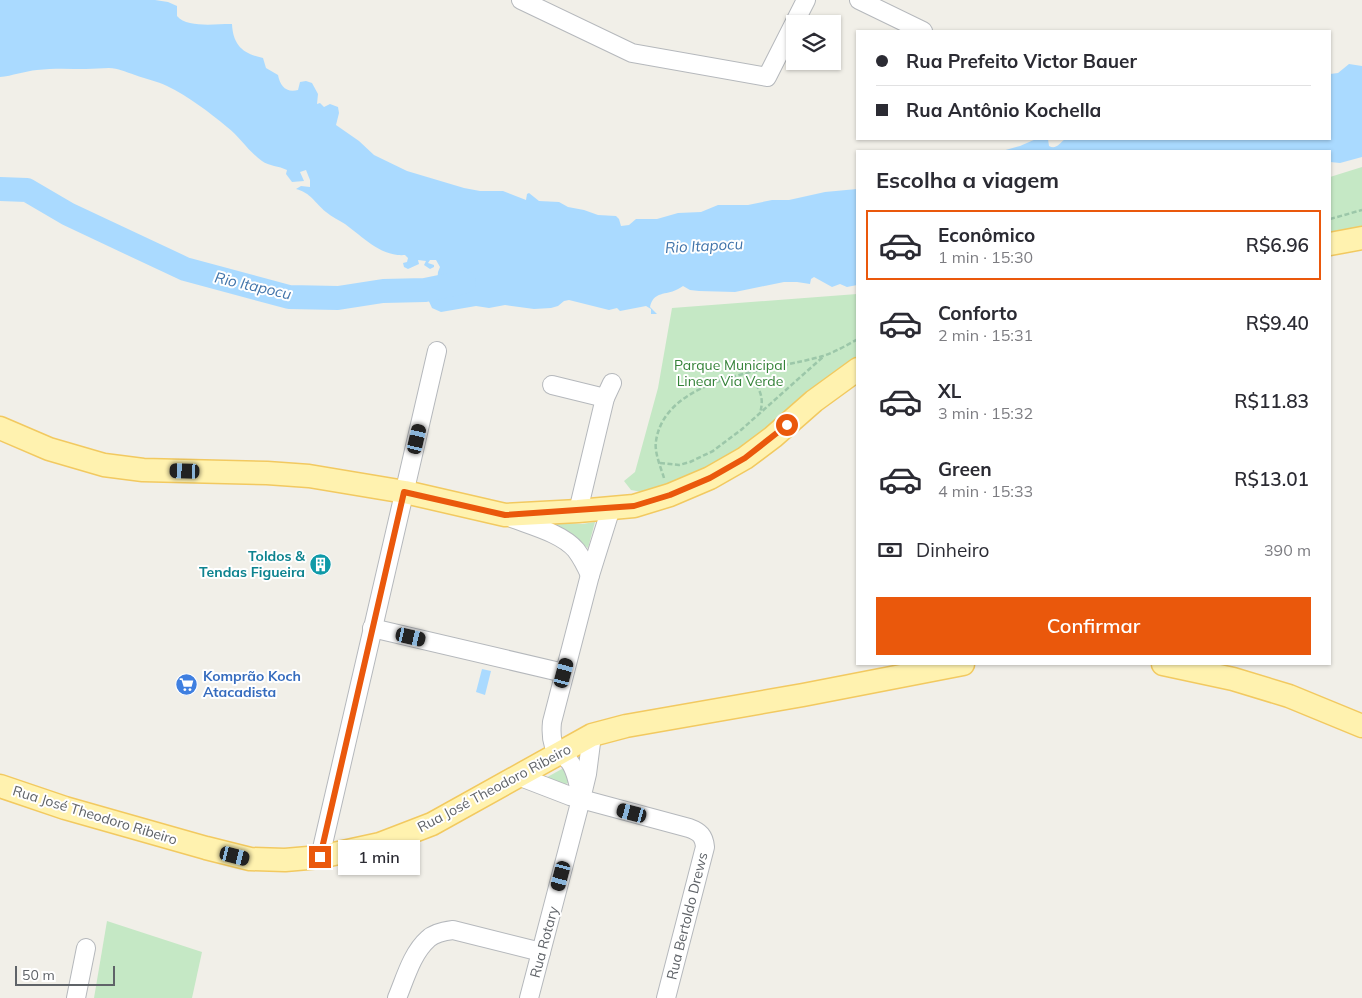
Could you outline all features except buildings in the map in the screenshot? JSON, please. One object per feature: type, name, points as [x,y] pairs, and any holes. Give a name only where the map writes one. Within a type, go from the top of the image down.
[{"type":"main road","points":[[1331,244],[1362,238]]},
{"type":"main road","points":[[0,428],[49,449],[104,465],[143,470],[309,476],[404,492],[505,515],[578,511],[634,506],[670,495],[710,478],[745,458],[773,437],[814,401],[856,370]]},
{"type":"main road","name":"Rua José Theodoro Ribeiro","points":[[0,786],[64,808],[250,859],[285,860],[320,857],[380,844],[432,824],[592,735],[626,726],[803,695],[958,665]]},
{"type":"main road","points":[[1168,665],[1233,679],[1290,696],[1362,726]]},
{"type":"street","points":[[522,0],[632,53],[767,77],[806,0]]},
{"type":"street","points":[[859,0],[921,30]]},
{"type":"street","points":[[320,857],[437,351]]},
{"type":"street","points":[[552,385],[608,390],[578,511]]},
{"type":"street","points":[[558,754],[551,735],[552,722],[590,575],[611,508]]},
{"type":"street","points":[[505,515],[564,540],[579,554],[590,575]]},
{"type":"street","points":[[372,628],[564,673]]},
{"type":"street","name":"Rua Rotary","points":[[529,998],[588,774],[592,735]]},
{"type":"street","name":"Rua Rotary","points":[[558,754],[569,761],[577,778],[582,799]]},
{"type":"street","points":[[518,776],[582,799]]},
{"type":"street","name":"Rua Bertoldo Drews","points":[[582,799],[690,828],[701,834],[705,840],[705,847],[666,998]]},
{"type":"street","points":[[397,998],[421,948],[428,938],[440,932],[453,930],[541,952]]},
{"type":"street","points":[[76,998],[86,948]]},
{"type":"path","points":[[1331,218],[1362,210]]},
{"type":"path","points":[[666,484],[655,443],[659,430],[669,412],[680,399],[721,380],[825,355],[856,340]]},
{"type":"path","points":[[660,463],[679,465],[690,462],[712,451],[741,430],[825,355]]},
{"type":"path","points":[[745,374],[754,381],[761,391],[763,403],[760,413]]},
{"type":"green space","points":[[1362,167],[1362,229],[1331,236],[1331,177]]},
{"type":"green space","name":"Parque Municipal Linear Via Verde","points":[[856,294],[856,361],[771,429],[707,469],[647,493],[631,490],[624,481],[635,472],[658,388],[672,308]]},
{"type":"green space","points":[[550,522],[582,524],[595,522],[588,548],[576,539],[551,526]]},
{"type":"green space","points":[[569,765],[569,782],[562,787],[542,780]]},
{"type":"green space","points":[[107,921],[202,952],[192,998],[94,998]]},
{"type":"water","points":[[0,0],[155,0],[168,2],[177,6],[177,16],[187,22],[194,24],[232,24],[234,38],[240,47],[250,54],[263,58],[266,68],[278,75],[284,88],[294,91],[298,90],[300,82],[312,83],[318,94],[317,104],[320,103],[324,107],[330,104],[338,107],[339,113],[336,125],[359,141],[374,155],[407,171],[464,188],[480,191],[503,191],[526,200],[529,193],[539,201],[559,202],[568,207],[598,215],[616,216],[621,226],[629,225],[636,219],[657,219],[678,213],[701,212],[718,205],[748,205],[772,200],[789,200],[825,192],[856,189],[856,285],[847,287],[840,284],[832,287],[814,277],[811,279],[810,284],[784,282],[735,292],[690,290],[683,286],[654,298],[650,307],[657,314],[651,314],[651,309],[646,306],[620,311],[617,308],[609,310],[569,300],[551,308],[534,309],[505,305],[489,308],[476,306],[441,312],[432,308],[427,297],[437,283],[440,267],[436,260],[430,260],[428,263],[434,265],[430,269],[424,265],[426,261],[418,260],[419,264],[408,269],[404,267],[403,263],[407,262],[408,258],[405,255],[388,253],[373,245],[328,214],[309,195],[296,189],[301,186],[310,187],[310,180],[306,170],[300,172],[304,181],[292,182],[286,174],[287,170],[262,161],[220,121],[175,90],[112,68],[43,69],[0,77]]},
{"type":"water","points":[[1349,64],[1362,66],[1362,157],[1340,163],[1331,162],[1331,150],[1006,150],[1034,140],[1048,140],[1049,146],[1054,147],[1064,140],[1331,140],[1331,74],[1338,73]]},
{"type":"water","points":[[482,669],[491,671],[485,695],[476,692]]},
{"type":"waterway","name":"Rio Itapocu","points":[[0,189],[27,190],[68,214],[185,269],[289,297],[338,298],[383,291],[425,290],[464,282]]},
{"type":"place","name":"Toldos & Tendas Figueira","points":[[321,564]]},
{"type":"place","name":"Komprão Koch Atacadista","points":[[187,684]]},
{"type":"route","points":[[320,857],[404,492],[505,515],[634,506],[670,495],[710,478],[745,458],[787,425]]}]
